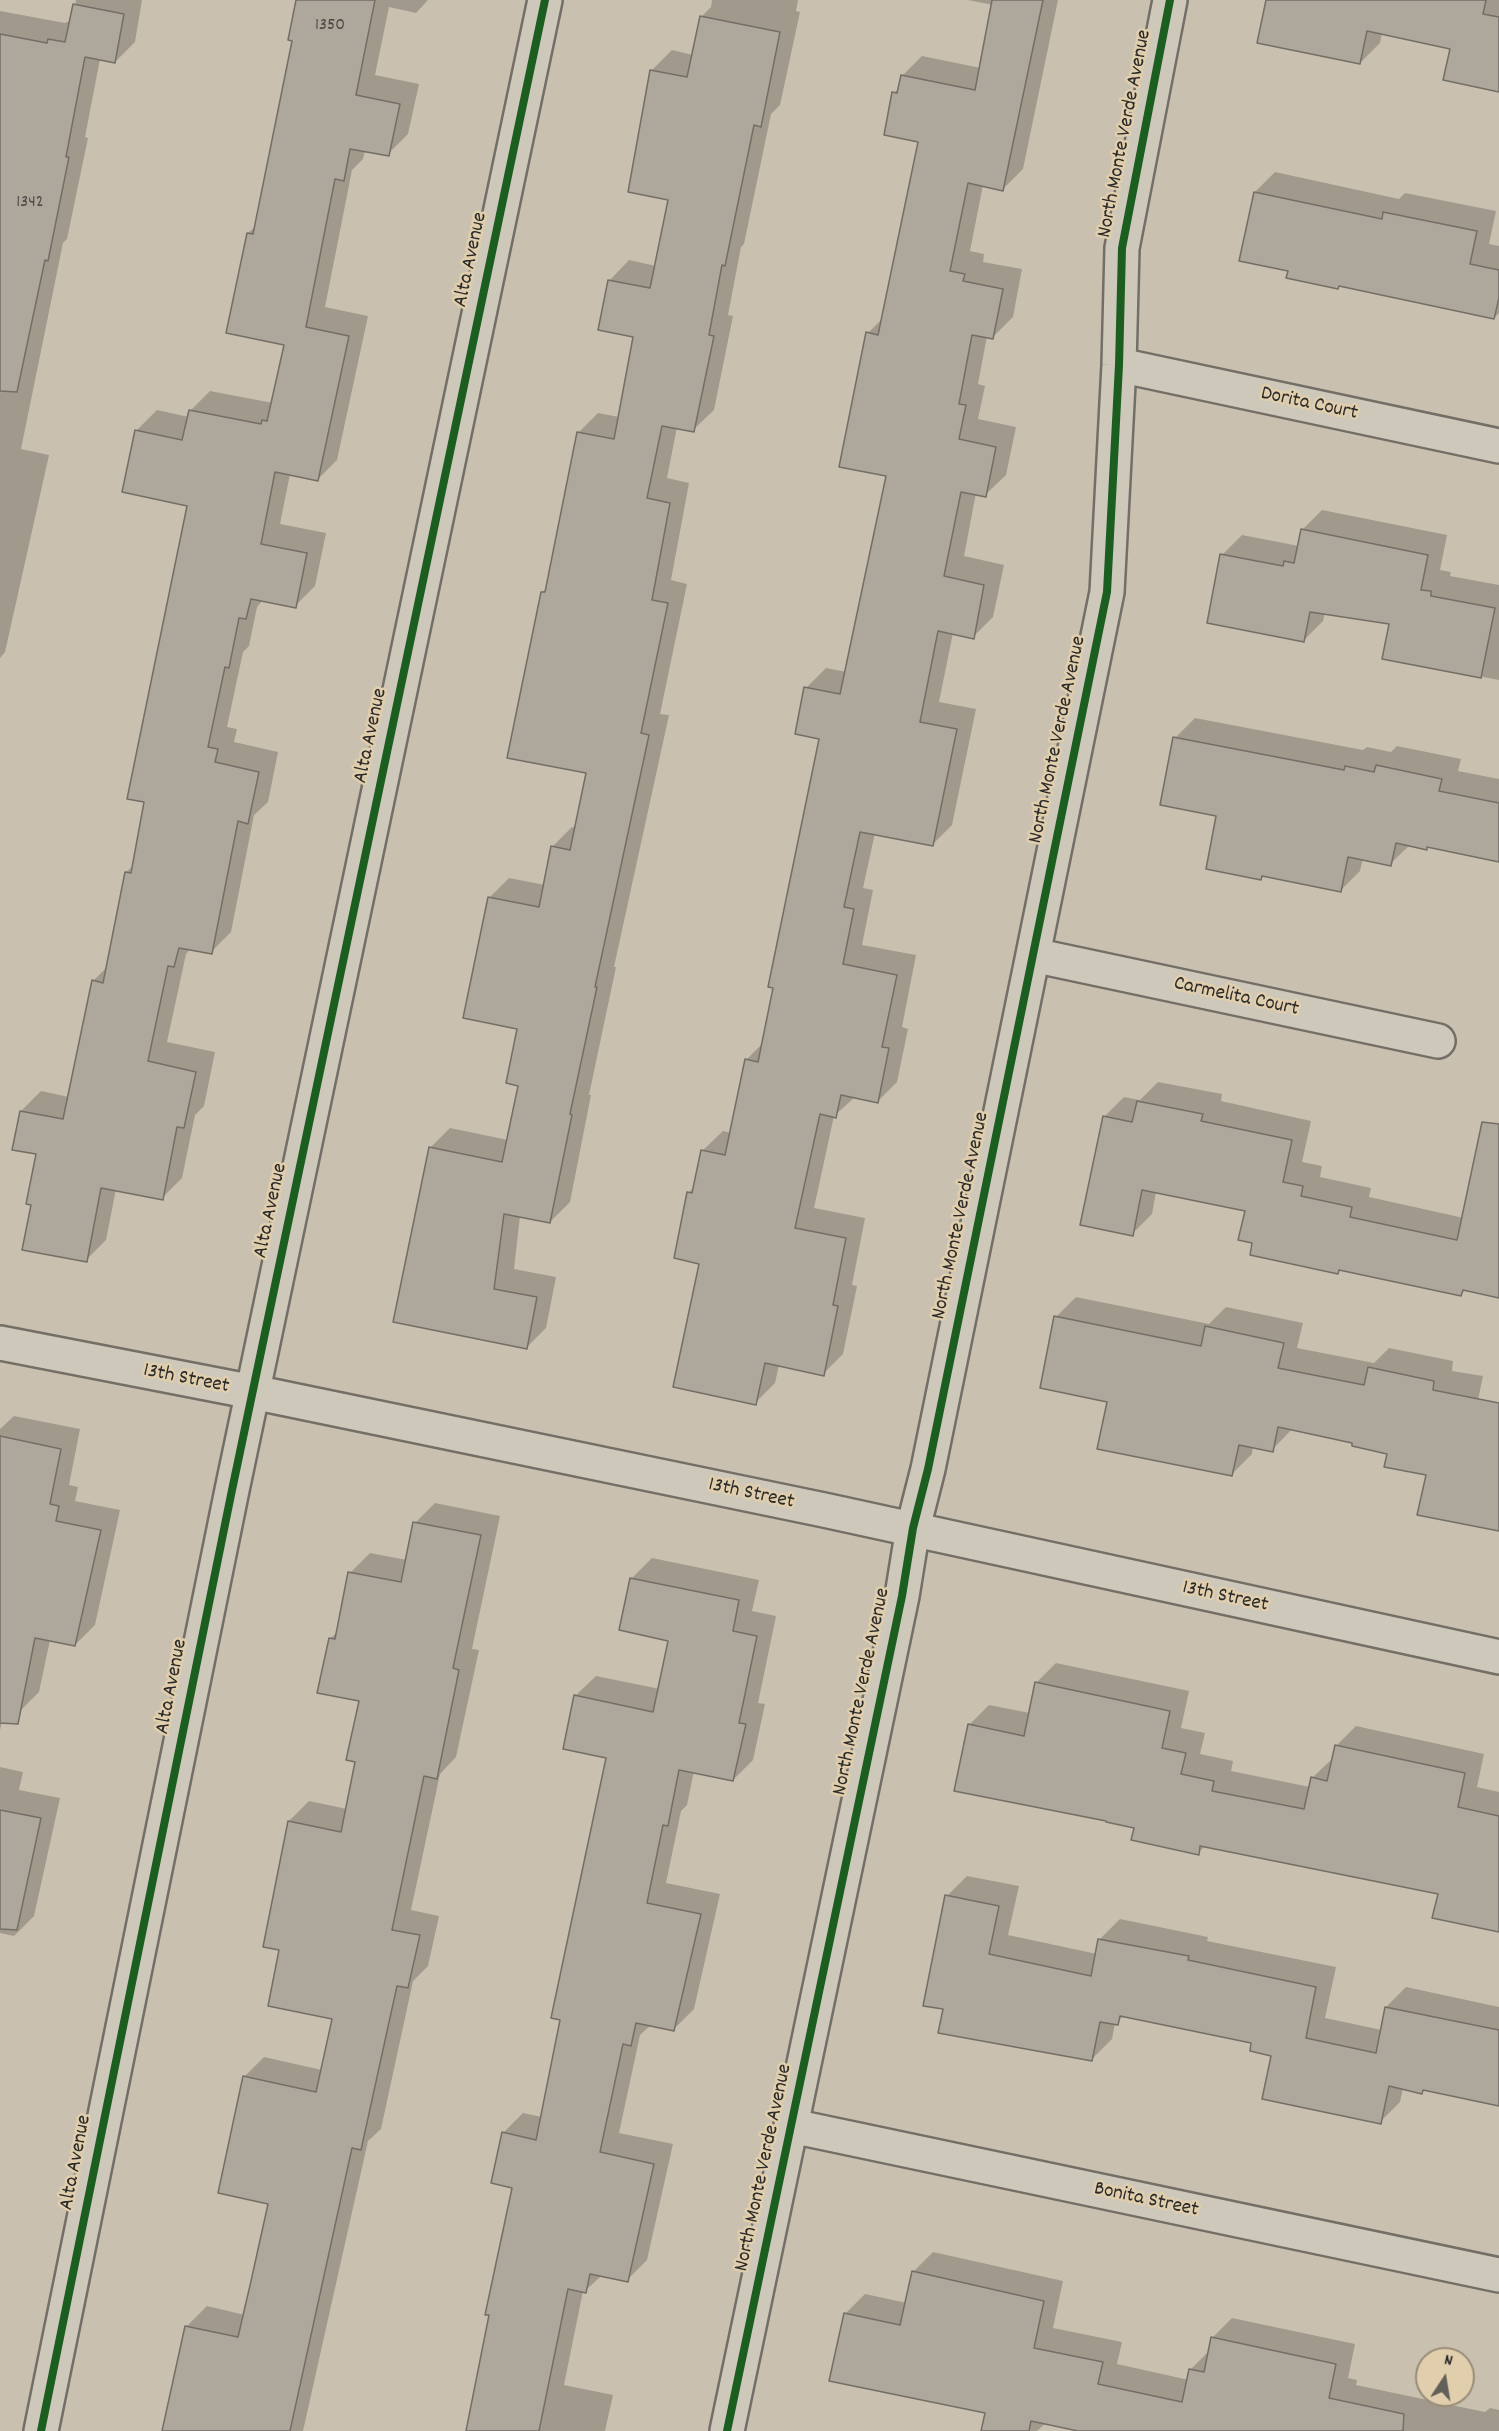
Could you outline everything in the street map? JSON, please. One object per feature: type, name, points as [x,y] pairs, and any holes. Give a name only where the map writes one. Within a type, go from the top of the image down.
[{"type":"street","name":"Alta Avenue","points":[[41,2431],[252,1392],[545,0]]},
{"type":"street","name":"North Monte Verde Avenue","points":[[727,2431],[902,1596],[912,1528],[928,1469],[1107,592],[1119,365],[1122,248],[1170,0]]},
{"type":"street","name":"Dorita Court","points":[[1119,365],[1499,446]]},
{"type":"street","name":"Carmelita Court","points":[[1033,955],[1438,1041]]},
{"type":"street","name":"13th Street","points":[[0,1343],[252,1392],[912,1528],[978,1545],[1499,1657]]},
{"type":"street","name":"Bonita Street","points":[[792,2126],[1499,2275]]},
{"type":"building","points":[[296,0],[375,0],[356,95],[400,104],[389,156],[350,149],[344,181],[335,179],[306,327],[349,336],[318,481],[275,472],[261,544],[307,553],[296,608],[251,599],[246,619],[239,618],[229,668],[225,667],[208,747],[218,749],[215,762],[259,772],[248,824],[238,821],[212,954],[179,948],[174,967],[168,966],[148,1061],[196,1072],[184,1128],[177,1127],[163,1200],[101,1188],[87,1262],[22,1250],[31,1205],[26,1204],[36,1154],[12,1150],[20,1111],[63,1119],[92,980],[103,983],[125,872],[131,873],[144,802],[127,799],[187,506],[122,492],[135,430],[182,440],[189,410],[261,424],[262,420],[267,421],[284,345],[226,333],[247,233],[253,234],[292,41],[288,40]]},
{"type":"building","points":[[992,0],[1043,0],[1003,191],[968,183],[950,271],[965,274],[963,281],[1003,289],[993,339],[972,335],[959,404],[966,405],[959,439],[996,447],[986,497],[961,492],[944,576],[984,585],[974,639],[938,631],[920,722],[957,729],[933,846],[860,832],[844,907],[854,909],[843,964],[897,975],[882,1047],[889,1048],[878,1103],[841,1095],[836,1118],[820,1114],[795,1228],[846,1238],[833,1305],[838,1306],[824,1376],[765,1363],[756,1405],[673,1387],[699,1264],[674,1258],[687,1192],[692,1193],[701,1150],[725,1155],[745,1059],[758,1062],[773,988],[768,987],[819,739],[795,734],[804,687],[840,694],[886,476],[839,467],[866,332],[878,335],[918,142],[884,135],[892,92],[897,93],[901,75],[975,90]]},
{"type":"building","points":[[1266,0],[1486,0],[1483,14],[1499,17],[1499,92],[1443,80],[1450,49],[1367,31],[1360,64],[1257,43]]},
{"type":"building","points":[[73,4],[124,14],[115,63],[85,57],[66,157],[69,157],[48,261],[45,260],[17,392],[0,391],[0,34],[47,43],[48,39],[65,42]]},
{"type":"building","points":[[700,16],[780,32],[761,127],[754,125],[725,266],[722,265],[709,335],[714,336],[694,432],[662,426],[647,498],[670,503],[652,600],[668,603],[641,733],[649,735],[595,987],[597,987],[550,1223],[504,1214],[494,1289],[537,1297],[527,1349],[393,1322],[429,1147],[502,1162],[518,1086],[506,1083],[517,1029],[463,1018],[488,897],[539,907],[551,846],[570,850],[586,773],[507,758],[541,592],[545,592],[577,432],[614,439],[633,337],[598,330],[608,280],[650,288],[668,200],[628,192],[650,70],[687,77]]},
{"type":"building","points":[[1254,192],[1382,219],[1383,212],[1477,231],[1470,264],[1499,270],[1499,298],[1494,319],[1339,286],[1338,289],[1286,278],[1288,271],[1239,261]]},
{"type":"building","points":[[1301,529],[1428,555],[1421,590],[1431,591],[1431,596],[1495,608],[1481,678],[1382,659],[1389,624],[1310,612],[1304,642],[1207,623],[1220,554],[1283,566],[1284,561],[1294,563]]},
{"type":"building","points":[[1173,737],[1344,770],[1345,766],[1374,772],[1376,765],[1442,779],[1439,791],[1499,803],[1499,862],[1396,843],[1391,866],[1348,857],[1341,892],[1262,876],[1261,880],[1206,869],[1216,816],[1160,805]]},
{"type":"building","points":[[1137,1101],[1203,1114],[1201,1121],[1292,1140],[1283,1182],[1303,1186],[1301,1196],[1352,1207],[1350,1217],[1457,1240],[1482,1122],[1499,1124],[1499,1298],[1463,1290],[1461,1296],[1339,1270],[1338,1274],[1250,1255],[1252,1243],[1238,1240],[1245,1211],[1142,1190],[1133,1236],[1080,1225],[1103,1116],[1132,1122]]},
{"type":"building","points":[[1054,1316],[1201,1346],[1205,1326],[1284,1343],[1278,1368],[1364,1385],[1368,1367],[1434,1381],[1433,1390],[1499,1403],[1499,1531],[1417,1515],[1426,1475],[1384,1467],[1387,1454],[1352,1446],[1352,1443],[1278,1427],[1273,1452],[1239,1445],[1232,1476],[1097,1449],[1107,1402],[1040,1388]]},
{"type":"building","points":[[0,1436],[61,1449],[50,1504],[59,1506],[56,1521],[101,1530],[75,1646],[35,1638],[18,1724],[0,1723]]},
{"type":"building","points":[[413,1522],[481,1535],[453,1668],[459,1670],[437,1779],[424,1776],[392,1930],[420,1935],[408,1988],[397,1986],[361,2150],[352,2148],[290,2431],[162,2431],[185,2326],[238,2337],[251,2281],[268,2204],[218,2193],[243,2076],[316,2092],[332,2019],[268,2006],[279,1950],[263,1947],[288,1821],[341,1832],[355,1762],[346,1760],[359,1701],[317,1693],[329,1638],[335,1639],[348,1572],[401,1582]]},
{"type":"building","points":[[630,1578],[739,1600],[733,1631],[757,1636],[739,1723],[746,1724],[733,1781],[679,1770],[668,1826],[663,1825],[647,1903],[701,1914],[674,2031],[636,2023],[631,2046],[623,2044],[600,2152],[654,2164],[628,2282],[590,2274],[586,2293],[568,2289],[539,2431],[466,2431],[489,2315],[485,2315],[512,2188],[491,2183],[502,2132],[536,2140],[560,2020],[551,2018],[606,1758],[563,1749],[574,1695],[653,1712],[668,1641],[619,1630]]},
{"type":"building","points":[[1035,1682],[1170,1711],[1162,1748],[1186,1753],[1181,1774],[1214,1781],[1212,1791],[1304,1809],[1311,1777],[1327,1781],[1335,1745],[1465,1773],[1458,1807],[1499,1816],[1499,1932],[1432,1918],[1438,1894],[1200,1846],[1199,1855],[1131,1840],[1134,1828],[954,1791],[968,1724],[1024,1736]]},
{"type":"building","points":[[0,1810],[41,1818],[17,1930],[0,1929]]},
{"type":"building","points":[[945,1895],[999,1906],[989,1954],[1091,1976],[1098,1939],[1189,1956],[1188,1960],[1316,1987],[1306,2038],[1376,2053],[1385,2007],[1499,2030],[1499,2106],[1423,2090],[1422,2094],[1389,2086],[1381,2124],[1262,2099],[1271,2056],[1250,2051],[1251,2043],[1120,2016],[1118,2025],[1100,2022],[1092,2061],[938,2033],[943,2009],[923,2006]]},
{"type":"building","points":[[912,2271],[1044,2301],[1034,2348],[1103,2362],[1098,2384],[1182,2402],[1189,2369],[1204,2372],[1211,2337],[1336,2364],[1329,2398],[1404,2414],[1403,2431],[1078,2431],[1031,2421],[1029,2431],[981,2431],[985,2413],[829,2381],[844,2313],[900,2325]]},
{"type":"cycle path","points":[[41,2431],[232,1490],[545,0]]},
{"type":"cycle path","points":[[727,2431],[902,1596],[913,1528],[928,1469],[1107,592],[1119,365],[1122,248],[1170,0]]}]
